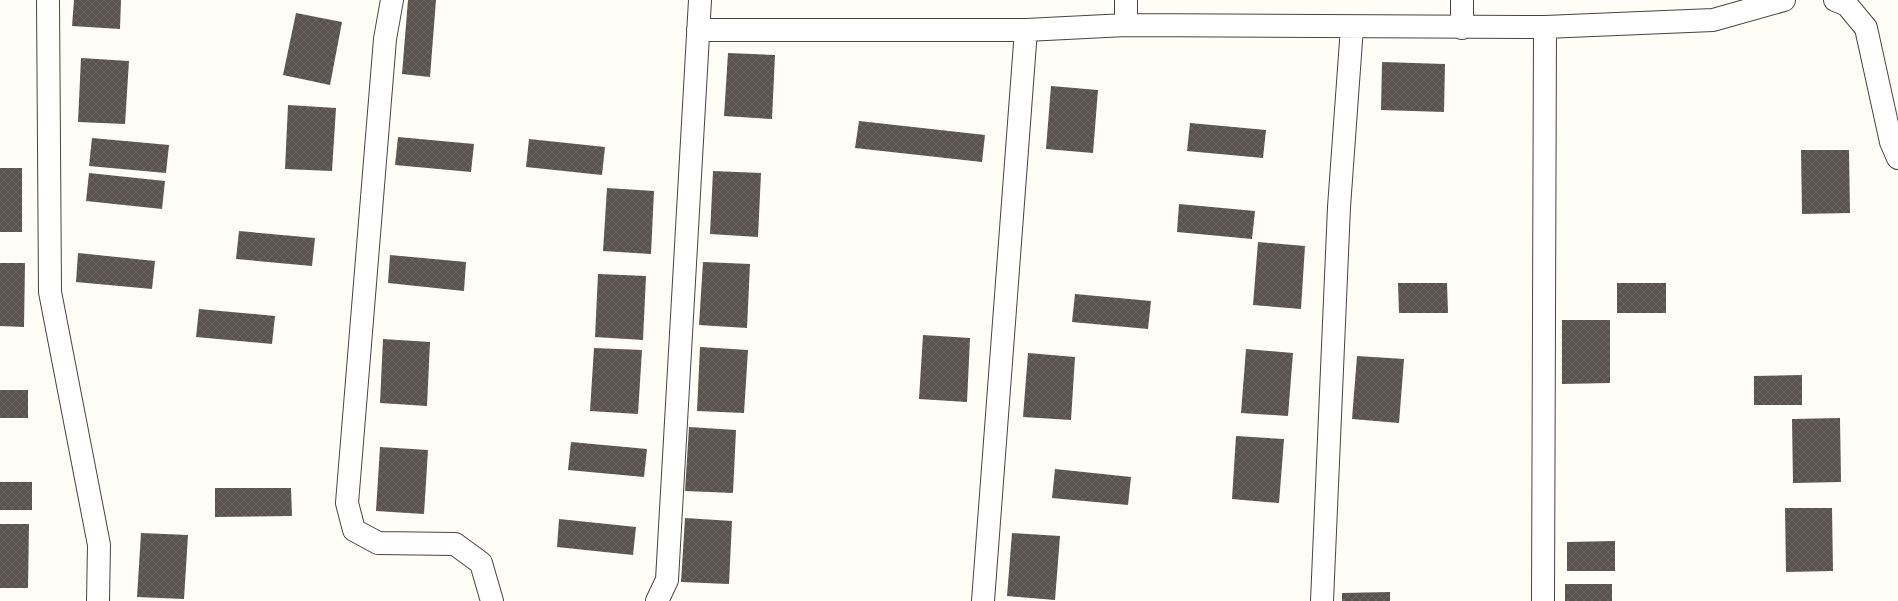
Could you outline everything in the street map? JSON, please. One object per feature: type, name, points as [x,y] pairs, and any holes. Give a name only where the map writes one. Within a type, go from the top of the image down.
[{"type":"street","points":[[48,0],[50,292],[99,544],[98,601]]},
{"type":"street","points":[[392,0],[385,39],[348,503],[354,530],[378,543],[454,544],[481,562],[492,601]]},
{"type":"street","points":[[657,601],[666,580],[700,0]]},
{"type":"street","points":[[1126,0],[1126,25]]},
{"type":"street","points":[[1462,0],[1462,28]]},
{"type":"street","points":[[698,30],[1026,30],[1126,25],[1462,28],[1545,27],[1713,20],[1784,0]]},
{"type":"street","points":[[1835,0],[1847,5],[1866,28],[1891,142],[1898,158]]},
{"type":"street","points":[[1322,601],[1339,207],[1352,27]]},
{"type":"street","points":[[1543,601],[1545,27]]},
{"type":"street","points":[[983,601],[1026,30]]},
{"type":"building","points":[[74,0],[121,0],[120,29],[72,26]]},
{"type":"building","points":[[408,0],[436,0],[430,77],[402,74]]},
{"type":"building","points":[[296,13],[342,22],[330,85],[283,75]]},
{"type":"building","points":[[728,53],[775,55],[772,119],[724,116]]},
{"type":"building","points":[[81,58],[129,61],[125,124],[78,122]]},
{"type":"building","points":[[1382,62],[1445,64],[1444,112],[1381,110]]},
{"type":"building","points":[[1051,86],[1098,90],[1093,153],[1046,149]]},
{"type":"building","points":[[288,105],[336,108],[332,171],[285,169]]},
{"type":"building","points":[[859,121],[985,135],[982,162],[855,148]]},
{"type":"building","points":[[1190,123],[1266,130],[1263,158],[1187,151]]},
{"type":"building","points":[[398,137],[474,144],[471,172],[395,165]]},
{"type":"building","points":[[92,138],[169,145],[166,173],[89,166]]},
{"type":"building","points":[[529,139],[605,147],[602,175],[526,167]]},
{"type":"building","points":[[1801,150],[1849,150],[1850,213],[1802,214]]},
{"type":"building","points":[[0,168],[22,168],[22,232],[0,232]]},
{"type":"building","points":[[713,171],[761,173],[758,237],[710,234]]},
{"type":"building","points":[[89,173],[165,181],[162,209],[86,201]]},
{"type":"building","points":[[607,188],[654,191],[651,254],[603,251]]},
{"type":"building","points":[[1179,204],[1255,211],[1252,239],[1177,232]]},
{"type":"building","points":[[239,231],[315,238],[312,266],[236,259]]},
{"type":"building","points":[[1258,242],[1305,246],[1301,309],[1253,305]]},
{"type":"building","points":[[78,253],[155,261],[152,289],[76,282]]},
{"type":"building","points":[[390,255],[466,262],[464,291],[388,283]]},
{"type":"building","points":[[703,262],[750,264],[747,328],[699,325]]},
{"type":"building","points":[[0,263],[25,263],[24,327],[0,326]]},
{"type":"building","points":[[598,274],[646,276],[643,340],[595,337]]},
{"type":"building","points":[[1398,283],[1447,283],[1448,313],[1399,313]]},
{"type":"building","points":[[1617,283],[1666,283],[1666,313],[1617,313]]},
{"type":"building","points":[[1075,294],[1151,301],[1148,329],[1072,322]]},
{"type":"building","points":[[199,309],[275,316],[272,344],[196,337]]},
{"type":"building","points":[[1562,320],[1610,320],[1610,383],[1562,384]]},
{"type":"building","points":[[923,335],[970,338],[967,402],[919,399]]},
{"type":"building","points":[[383,339],[430,342],[427,406],[380,403]]},
{"type":"building","points":[[700,347],[748,350],[744,413],[697,411]]},
{"type":"building","points":[[594,348],[642,350],[638,414],[590,411]]},
{"type":"building","points":[[1246,349],[1293,353],[1288,416],[1241,413]]},
{"type":"building","points":[[1028,353],[1075,357],[1071,420],[1023,417]]},
{"type":"building","points":[[1357,356],[1404,359],[1399,423],[1352,419]]},
{"type":"building","points":[[1802,375],[1802,405],[1754,405],[1754,376]]},
{"type":"building","points":[[0,390],[28,390],[28,418],[0,418]]},
{"type":"building","points":[[1840,418],[1841,482],[1793,483],[1792,419]]},
{"type":"building","points":[[689,427],[736,430],[733,493],[685,491]]},
{"type":"building","points":[[1236,436],[1284,439],[1279,503],[1232,499]]},
{"type":"building","points":[[571,442],[647,449],[644,477],[568,470]]},
{"type":"building","points":[[380,447],[428,450],[424,514],[376,511]]},
{"type":"building","points":[[1055,469],[1131,477],[1128,505],[1052,498]]},
{"type":"building","points":[[0,482],[32,482],[32,510],[0,510]]},
{"type":"building","points":[[215,488],[291,488],[292,516],[215,517]]},
{"type":"building","points":[[1785,508],[1832,508],[1833,571],[1786,572]]},
{"type":"building","points":[[685,518],[732,521],[729,584],[681,582]]},
{"type":"building","points":[[559,519],[636,527],[633,555],[557,547]]},
{"type":"building","points":[[0,524],[29,524],[28,588],[0,588]]},
{"type":"building","points":[[141,533],[188,535],[184,599],[137,597]]},
{"type":"building","points":[[1012,533],[1060,536],[1055,600],[1007,596]]},
{"type":"building","points":[[1615,541],[1615,571],[1567,571],[1567,542]]},
{"type":"building","points":[[1565,584],[1612,584],[1612,601],[1565,601]]},
{"type":"building","points":[[1390,592],[1390,601],[1342,601],[1342,593]]}]
